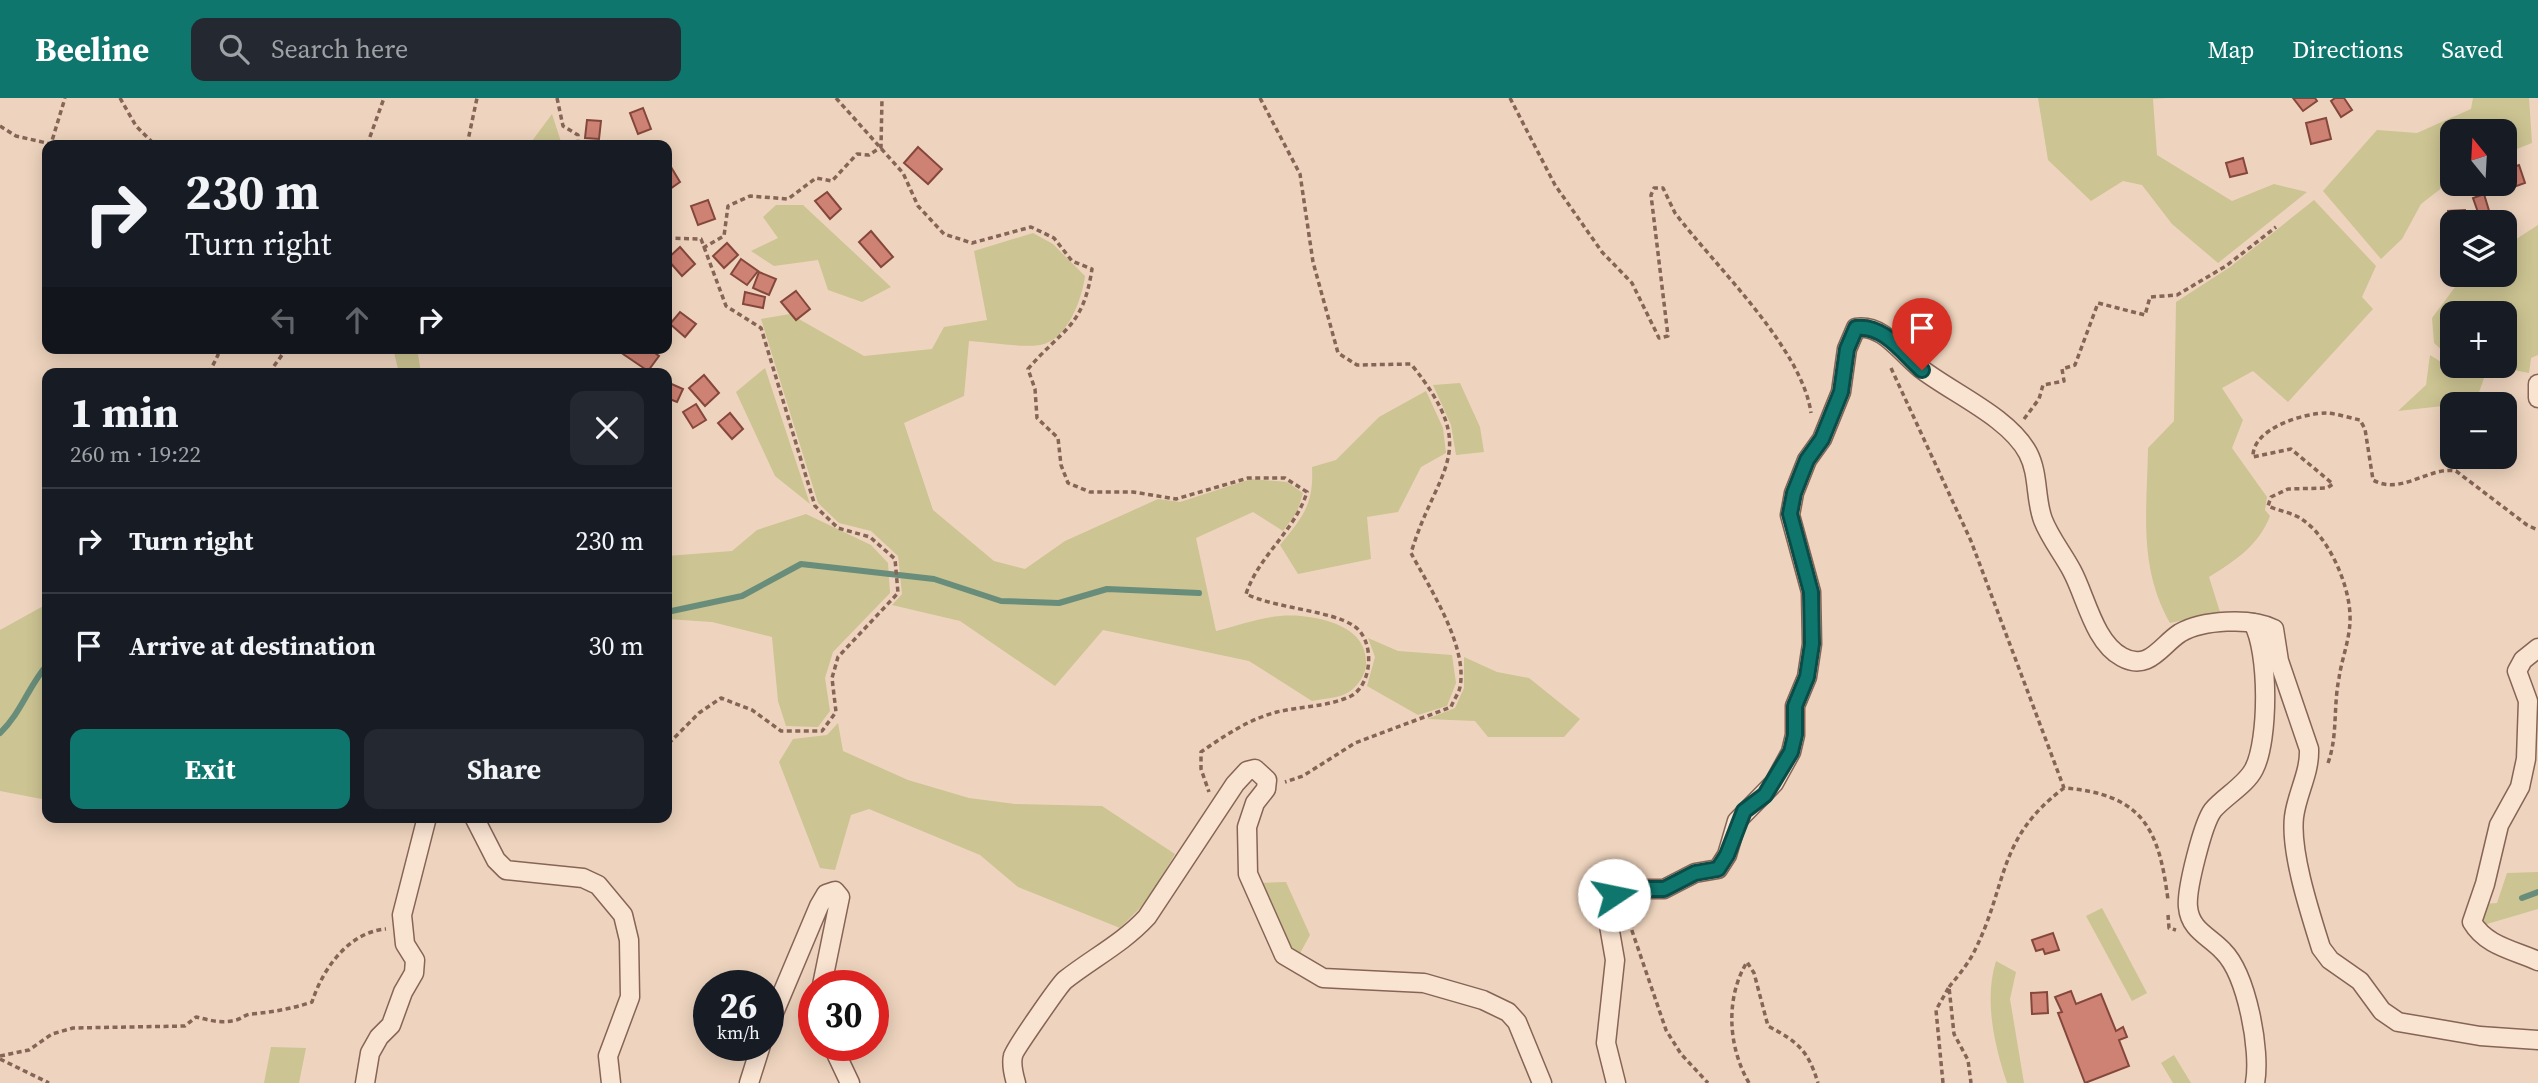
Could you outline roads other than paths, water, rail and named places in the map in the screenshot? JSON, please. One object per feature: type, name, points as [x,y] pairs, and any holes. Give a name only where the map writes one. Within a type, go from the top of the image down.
[{"type":"street","points":[[1616,1083],[1606,1043],[1615,960],[1607,914],[1614,895],[1642,889],[1664,889],[1695,873],[1718,869],[1727,855],[1744,811],[1769,789],[1791,752],[1795,735],[1795,706],[1807,677],[1812,644],[1811,592],[1790,514],[1794,493],[1807,460],[1822,439],[1841,392],[1847,349],[1856,328],[1867,326],[1878,330],[1922,370],[2013,435],[2028,453],[2039,487],[2042,518],[2073,571],[2095,624],[2120,656],[2135,663],[2151,658],[2179,634],[2192,629],[2253,623],[2274,629],[2279,661],[2309,749],[2309,763],[2294,818],[2295,851],[2321,948],[2330,960],[2360,981],[2382,1011],[2398,1022],[2480,1036],[2538,1040]]},
{"type":"street","points":[[2538,384],[2538,398]]},
{"type":"street","points":[[2253,623],[2262,650],[2263,749],[2253,772],[2211,812],[2203,829],[2188,906],[2193,926],[2225,953],[2248,1006],[2257,1073],[2255,1083]]},
{"type":"street","points":[[2538,648],[2523,660],[2517,671],[2528,701],[2529,723],[2520,787],[2499,825],[2485,884],[2472,922],[2479,933],[2500,946],[2538,961]]},
{"type":"street","points":[[1016,1083],[1012,1058],[1017,1046],[1037,1023],[1060,984],[1130,936],[1147,917],[1216,810],[1247,771],[1261,772],[1267,780],[1266,789],[1255,803],[1247,827],[1248,874],[1284,955],[1323,978],[1359,982],[1424,983],[1483,1000],[1508,1012],[1517,1022],[1542,1083]]},
{"type":"street","points":[[365,1083],[370,1053],[379,1037],[391,1025],[403,992],[414,973],[415,960],[405,944],[402,915],[425,823]]},
{"type":"street","points":[[477,823],[496,860],[506,870],[583,878],[598,885],[623,915],[629,940],[630,997],[608,1056],[611,1083]]},
{"type":"street","points":[[784,988],[818,906],[826,894],[835,891],[840,897],[825,970]]},
{"type":"street","points":[[749,1083],[756,1061]]},
{"type":"street","points":[[840,1061],[850,1083]]},
{"type":"waterway","points":[[672,611],[742,596],[801,564],[934,579],[1001,601],[1059,603],[1107,589],[1199,593]]},
{"type":"waterway","points":[[0,733],[14,717],[42,672]]},
{"type":"waterway","points":[[2522,898],[2538,892]]}]
